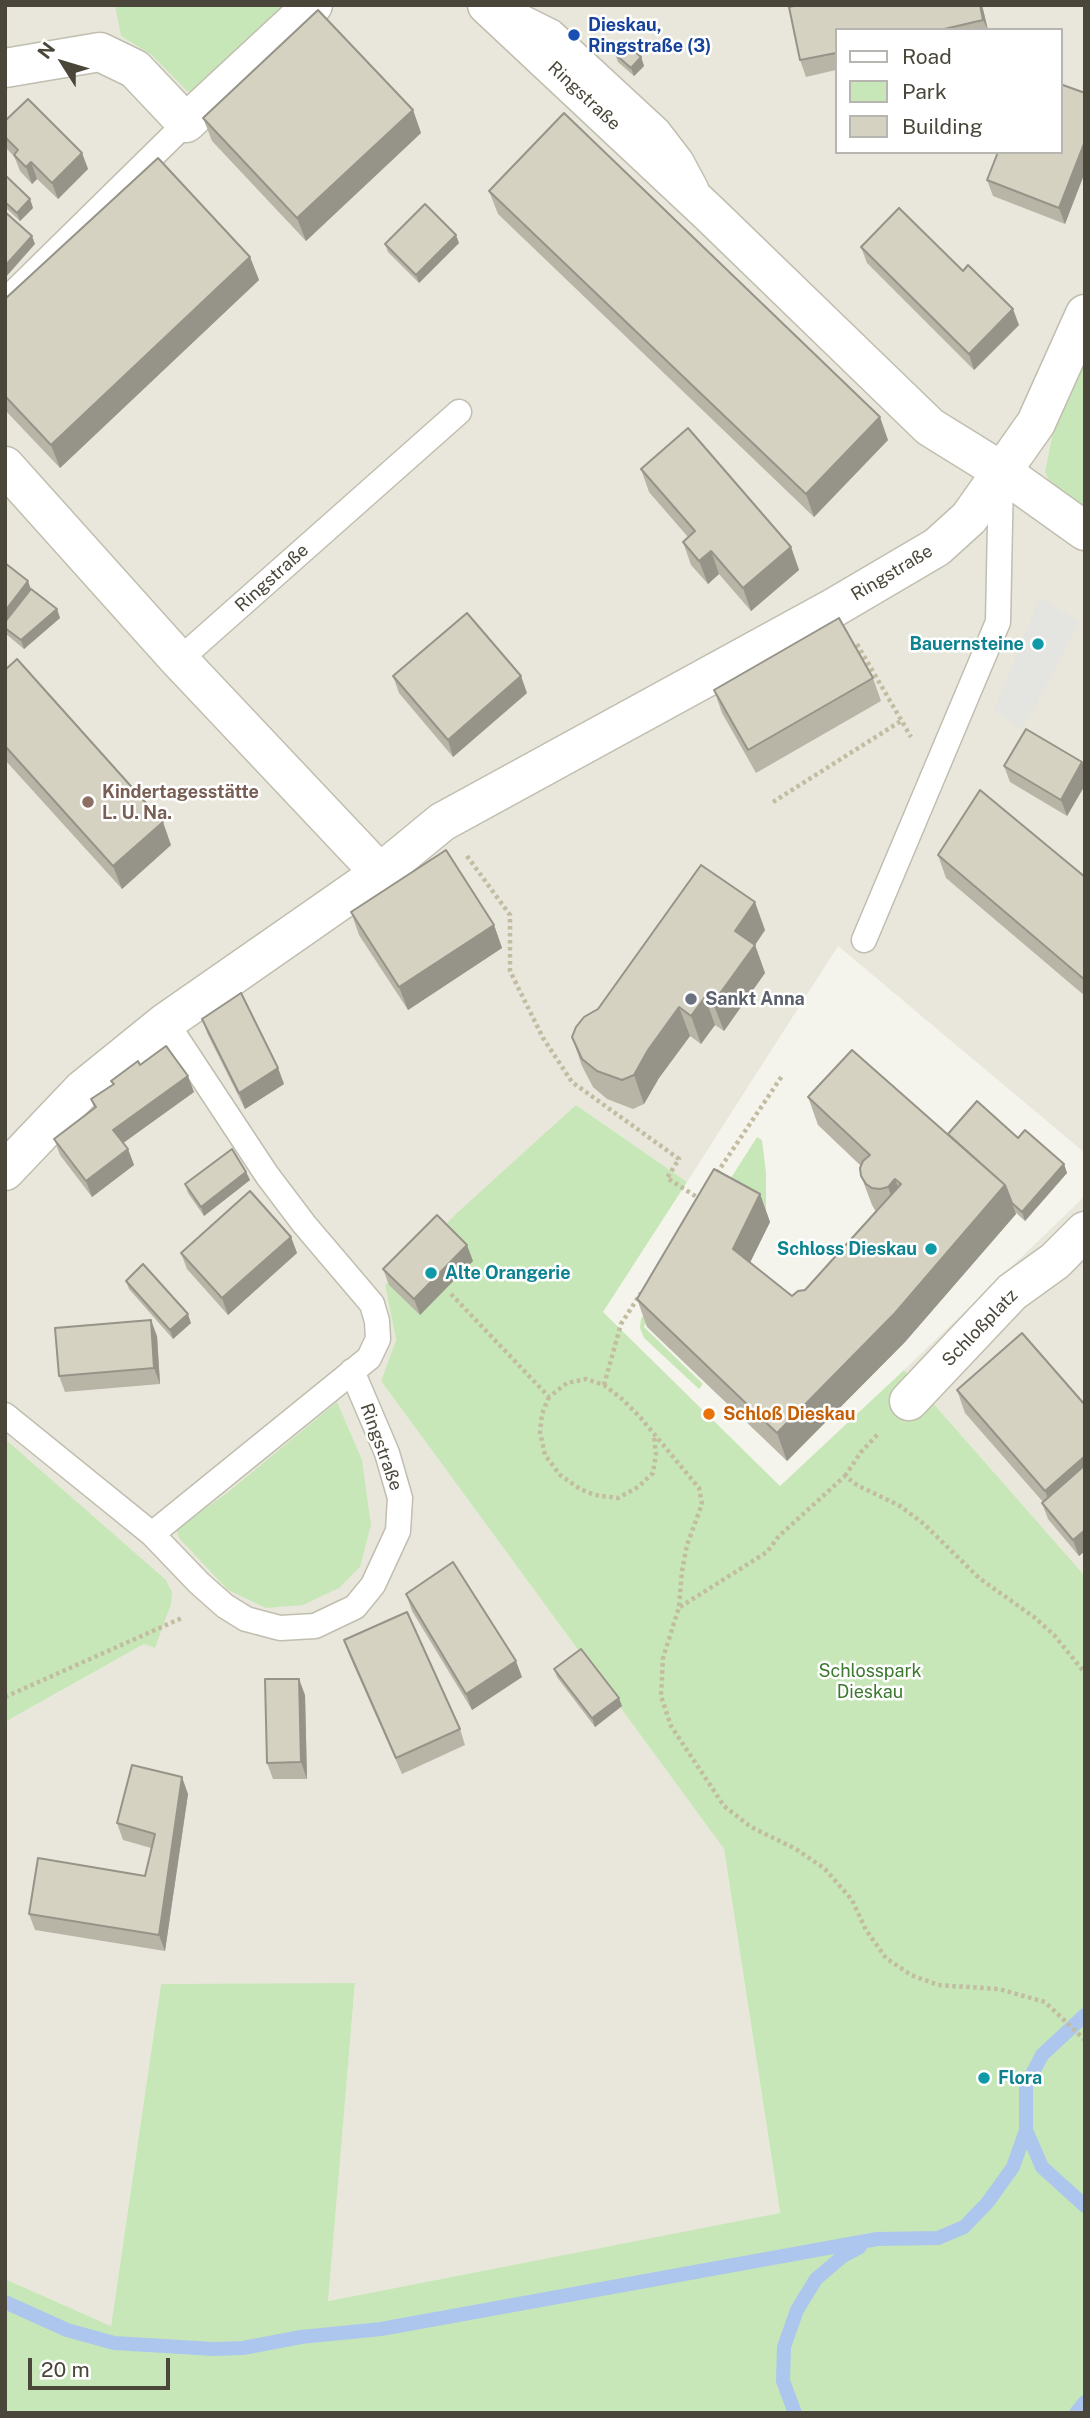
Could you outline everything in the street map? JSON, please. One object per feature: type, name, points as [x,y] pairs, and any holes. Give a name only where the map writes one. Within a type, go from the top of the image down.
[{"type":"street","points":[[5,68],[100,51],[135,69],[186,123],[313,5]]},
{"type":"street","name":"Ringstraße","points":[[5,1171],[82,1090],[166,1022],[380,873],[442,822],[835,607],[937,547],[969,518],[1001,471],[930,427],[709,213],[487,5]]},
{"type":"street","points":[[1085,314],[1036,423],[1001,471],[1085,531]]},
{"type":"street","points":[[5,466],[180,660],[380,873]]},
{"type":"street","name":"Schloßplatz","points":[[909,1401],[1012,1292],[1055,1261],[1085,1231]]},
{"type":"lane","points":[[499,5],[552,32],[658,130],[681,160],[709,213]]},
{"type":"lane","points":[[5,301],[186,123]]},
{"type":"lane","name":"Ringstraße","points":[[180,660],[459,412]]},
{"type":"lane","points":[[864,940],[998,622],[1001,471]]},
{"type":"lane","points":[[152,1534],[369,1358],[378,1339],[372,1304],[304,1224],[267,1175],[166,1022]]},
{"type":"lane","name":"Ringstraße","points":[[5,1415],[152,1534],[225,1606],[246,1619],[280,1628],[315,1626],[355,1607],[373,1586],[398,1531],[400,1498],[387,1454],[352,1371]]},
{"type":"path","points":[[835,607],[933,777]]},
{"type":"path","points":[[773,802],[901,721]]},
{"type":"path","points":[[442,822],[510,915],[510,971],[543,1038],[572,1082],[679,1159],[667,1178],[700,1199]]},
{"type":"path","points":[[715,1177],[782,1076]]},
{"type":"path","points":[[692,1210],[707,1188]]},
{"type":"path","points":[[604,1385],[621,1324],[642,1290]]},
{"type":"path","points":[[451,1294],[549,1397]]},
{"type":"path","points":[[654,1435],[656,1454],[653,1473],[638,1487],[618,1498],[595,1495],[580,1489],[560,1475],[545,1455],[540,1432],[542,1414],[549,1397],[567,1383],[586,1379],[604,1385],[640,1417],[699,1488],[702,1504],[687,1545],[679,1607],[663,1658],[661,1696],[671,1726],[724,1806],[751,1828],[796,1849],[825,1869],[852,1900],[866,1930],[886,1958],[911,1975],[938,1985],[999,1989],[1045,2002],[1083,2038]]},
{"type":"path","points":[[679,1607],[767,1552],[779,1536],[845,1476],[861,1452],[909,1401]]},
{"type":"path","points":[[845,1476],[857,1485],[900,1506],[924,1524],[979,1578],[1054,1634],[1085,1673]]},
{"type":"path","points":[[5,1697],[185,1616]]},
{"type":"shaded area","points":[[5,5],[1085,5],[1085,1153],[838,946],[687,1182],[576,1105],[385,1285],[396,1340],[381,1381],[724,1849],[780,2214],[327,2301],[355,1984],[161,1984],[111,2326],[5,2279],[5,1722],[144,1644],[5,1519]]},
{"type":"shaded area","points":[[1040,598],[1079,622],[1022,730],[994,710]]},
{"type":"shaded area","points":[[1085,1196],[1085,1576],[904,1370]]},
{"type":"green space","points":[[115,5],[284,5],[195,91],[187,91],[152,55],[121,36]]},
{"type":"green space","points":[[1085,358],[1085,517],[1052,486],[1045,472],[1054,427]]},
{"type":"green space","name":"Schlosspark Dieskau","points":[[576,1105],[687,1182],[603,1312],[780,1486],[904,1370],[1085,1576],[1085,2413],[5,2413],[5,2279],[111,2326],[161,1984],[355,1983],[328,2301],[780,2213],[724,1849],[381,1381],[396,1340],[385,1285],[457,1213]]},
{"type":"green space","points":[[757,1137],[762,1140],[766,1173],[766,1217],[723,1194],[644,1327],[703,1384],[699,1389],[644,1338],[640,1328],[641,1319]]},
{"type":"green space","points":[[337,1402],[362,1460],[371,1525],[360,1567],[339,1588],[303,1605],[266,1608],[228,1590],[179,1538],[176,1529],[227,1493]]},
{"type":"green space","points":[[5,1439],[166,1580],[172,1592],[171,1604],[155,1648],[144,1644],[5,1722]]},
{"type":"building","points":[[980,5],[983,20],[949,28],[834,28],[834,53],[800,60],[789,7]]},
{"type":"building","points":[[318,10],[413,110],[297,218],[203,118]]},
{"type":"building","points":[[625,43],[641,57],[631,68],[615,54]]},
{"type":"building","points":[[1062,85],[1085,93],[1085,141],[1059,208],[987,180],[997,154],[1062,154]]},
{"type":"building","points":[[28,99],[82,153],[52,183],[31,162],[26,167],[14,155],[18,150],[5,137],[5,121]]},
{"type":"building","points":[[564,113],[880,417],[806,494],[489,191]]},
{"type":"building","points":[[158,158],[250,257],[51,445],[5,396],[5,299]]},
{"type":"building","points":[[5,175],[30,199],[17,213],[5,202]]},
{"type":"building","points":[[425,204],[456,235],[416,275],[385,244]]},
{"type":"building","points":[[899,208],[963,271],[968,265],[1013,309],[969,354],[861,247]]},
{"type":"building","points":[[5,212],[32,236],[5,266]]},
{"type":"building","points":[[688,428],[791,547],[743,588],[711,551],[699,561],[683,542],[695,531],[641,469]]},
{"type":"building","points":[[5,563],[28,581],[5,611]]},
{"type":"building","points":[[31,589],[57,609],[21,640],[5,628],[5,622]]},
{"type":"building","points":[[467,613],[521,676],[448,740],[393,676]]},
{"type":"building","points":[[839,618],[873,678],[748,750],[714,690]]},
{"type":"building","name":"Kindertagesstätte L. U. Na.","points":[[17,659],[163,822],[113,866],[5,746],[5,670]]},
{"type":"building","points":[[1026,729],[1082,762],[1061,800],[1004,766]]},
{"type":"building","points":[[980,790],[1085,877],[1085,980],[938,855]]},
{"type":"building","points":[[446,850],[494,925],[399,987],[351,912]]},
{"type":"building","name":"Sankt Anna","points":[[701,865],[755,902],[735,931],[755,945],[713,1003],[705,997],[691,1016],[679,1007],[648,1050],[634,1075],[622,1080],[597,1071],[582,1059],[572,1037],[576,1027],[584,1017],[598,1009]]},
{"type":"building","points":[[241,993],[278,1068],[239,1093],[202,1019]]},
{"type":"building","points":[[166,1046],[188,1076],[113,1130],[128,1149],[86,1181],[54,1139],[96,1107],[91,1099],[114,1084],[111,1081],[138,1061],[140,1065]]},
{"type":"building","name":"Schloss Dieskau","points":[[852,1050],[1005,1185],[895,1313],[777,1433],[637,1299],[714,1169],[760,1194],[733,1249],[792,1296],[805,1290],[901,1184],[895,1179],[888,1187],[880,1189],[866,1184],[860,1168],[870,1155],[808,1097]]},
{"type":"building","points":[[977,1101],[1018,1138],[1025,1130],[1064,1164],[1022,1212],[1012,1203],[1005,1185],[948,1134]]},
{"type":"building","points":[[232,1149],[246,1172],[201,1207],[185,1184]]},
{"type":"building","points":[[250,1191],[291,1237],[222,1298],[181,1253]]},
{"type":"building","points":[[437,1215],[467,1245],[414,1299],[383,1269]]},
{"type":"building","points":[[143,1264],[188,1314],[170,1330],[126,1281]]},
{"type":"building","points":[[151,1320],[154,1368],[59,1376],[55,1328]]},
{"type":"building","points":[[1022,1333],[1085,1405],[1085,1456],[1045,1491],[957,1390]]},
{"type":"building","points":[[1085,1465],[1085,1530],[1073,1540],[1042,1503]]},
{"type":"building","points":[[453,1562],[516,1661],[466,1694],[406,1594]]},
{"type":"building","points":[[407,1612],[460,1729],[396,1758],[344,1640]]},
{"type":"building","points":[[581,1649],[619,1698],[592,1718],[554,1669]]},
{"type":"building","points":[[265,1679],[299,1679],[301,1762],[267,1763]]},
{"type":"building","points":[[132,1765],[182,1777],[159,1935],[29,1914],[38,1858],[145,1876],[155,1834],[117,1823]]},
{"type":"waterway","points":[[1085,2015],[1042,2055],[1026,2086],[1026,2130],[1042,2167],[1085,2206]]},
{"type":"waterway","points":[[5,2302],[67,2330],[114,2343],[214,2349],[243,2348],[301,2337],[381,2329],[877,2239],[938,2238],[964,2227],[988,2202],[1013,2167],[1026,2130]]},
{"type":"waterway","points":[[795,2413],[783,2381],[784,2347],[797,2310],[816,2279],[843,2256],[860,2247]]},
{"type":"waterway","points":[[1076,2413],[1085,2402]]},
{"type":"place","name":"Dieskau, Ringstraße (3)","points":[[574,35]]},
{"type":"place","name":"Bauernsteine","points":[[1038,644]]},
{"type":"place","name":"Kindertagesstätte L. U. Na.","points":[[88,802]]},
{"type":"place","name":"Sankt Anna","points":[[691,999]]},
{"type":"place","name":"Schloss Dieskau","points":[[931,1249]]},
{"type":"place","name":"Alte Orangerie","points":[[431,1273]]},
{"type":"place","name":"Schloß Dieskau","points":[[709,1414]]},
{"type":"place","name":"Flora","points":[[984,2078]]}]
